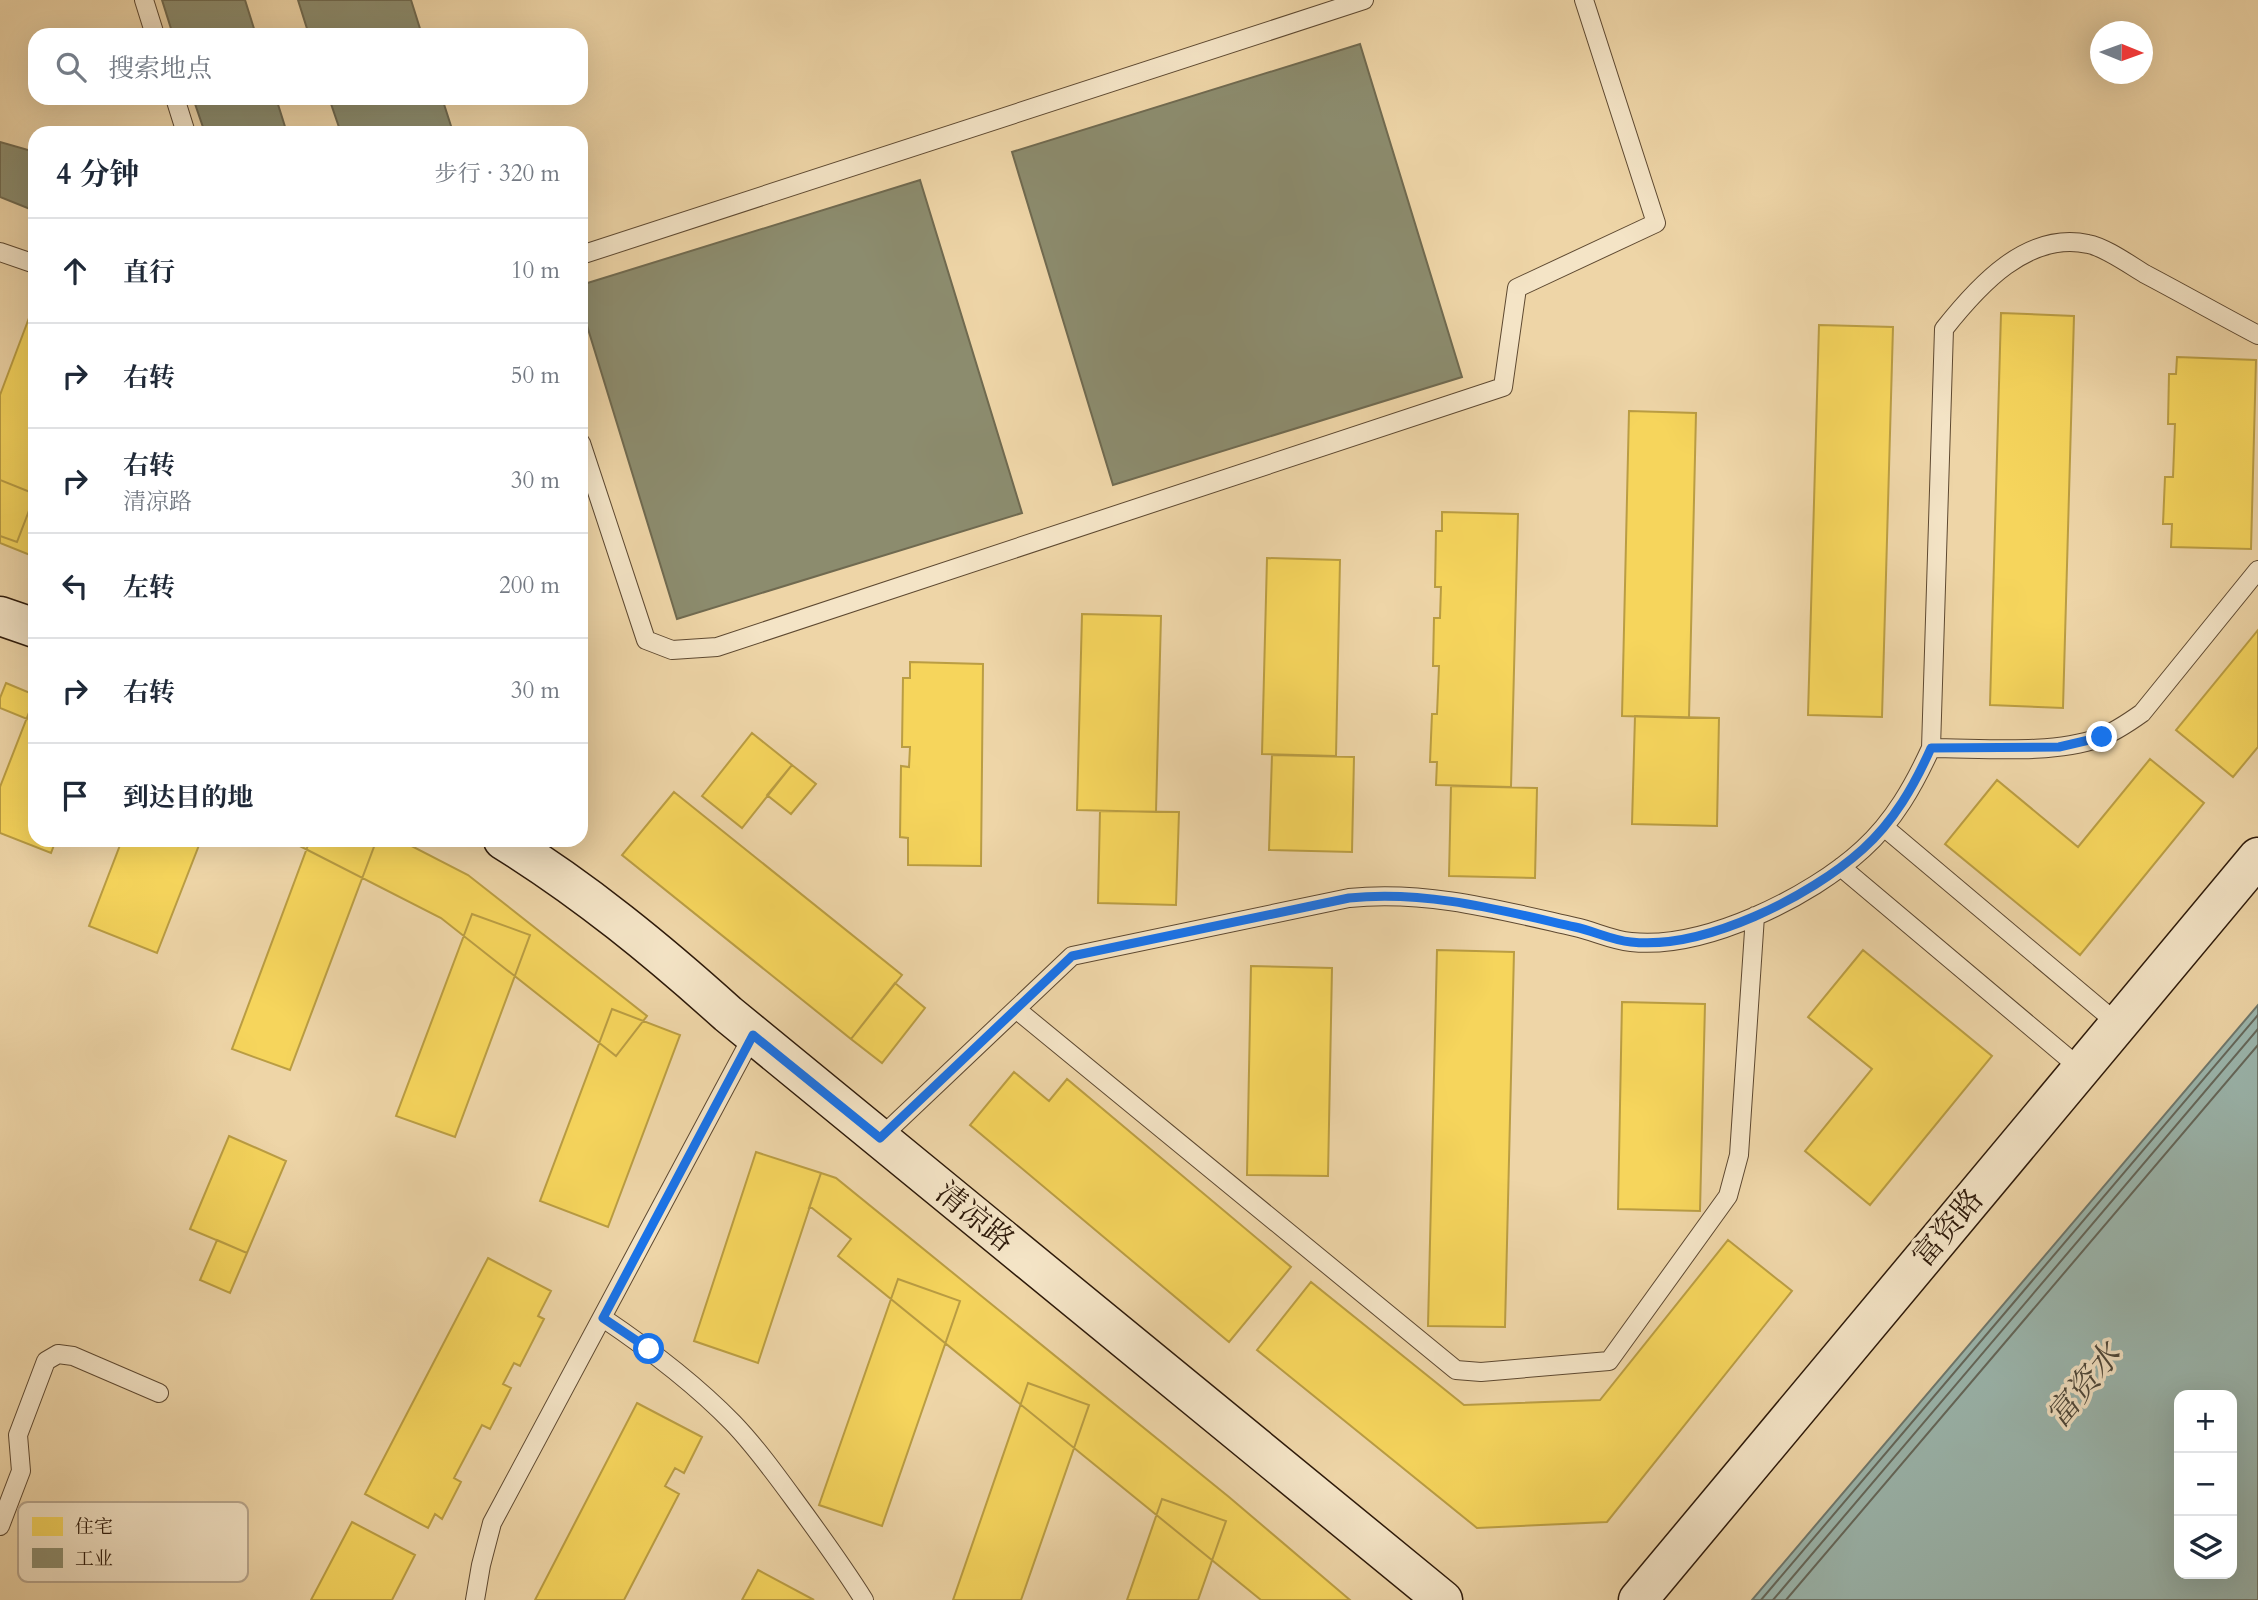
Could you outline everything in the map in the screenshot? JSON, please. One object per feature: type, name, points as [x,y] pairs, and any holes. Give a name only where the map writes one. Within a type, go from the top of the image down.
[{"type":"street","points":[[0,616],[28,626]]},
{"type":"street","name":"清凉路","points":[[514,847],[609,912],[670,961],[753,1035],[1443,1600]]},
{"type":"street","name":"富资路","points":[[1638,1600],[2258,857]]},
{"type":"lane","points":[[144,0],[153,28]]},
{"type":"lane","points":[[588,253],[1364,0]]},
{"type":"lane","points":[[588,464],[646,640],[672,650],[718,648],[1503,387],[1517,288],[1656,223],[1584,0]]},
{"type":"lane","points":[[177,105],[184,126]]},
{"type":"lane","points":[[880,1138],[1072,956],[1349,898],[1378,895],[1432,898],[1504,911],[1631,942],[1655,943],[1689,937],[1755,916],[1787,902],[1841,867],[1884,827],[1903,803],[1931,748],[1944,328],[1973,292],[2015,259],[2035,249],[2056,243],[2091,244],[2258,335]]},
{"type":"lane","points":[[0,252],[28,262]]},
{"type":"lane","points":[[1931,748],[2059,747],[2102,737],[2123,726],[2142,713],[2258,570]]},
{"type":"lane","points":[[1884,827],[2118,1024]]},
{"type":"lane","points":[[1841,867],[2081,1069]]},
{"type":"lane","points":[[1016,1009],[1456,1370],[1480,1372],[1609,1361],[1728,1196],[1739,1154],[1755,916]]},
{"type":"lane","points":[[475,1600],[492,1523],[753,1035]]},
{"type":"lane","points":[[603,1318],[649,1349],[693,1384],[734,1423],[760,1453],[842,1564],[864,1600]]},
{"type":"lane","points":[[0,1526],[21,1471],[18,1435],[46,1361],[58,1354],[73,1356],[159,1393]]},
{"type":"water","name":"富资水","points":[[2258,1005],[2258,1600],[1752,1600]]},
{"type":"building: 住宅","points":[[2001,313],[2074,316],[2063,708],[1990,705]]},
{"type":"building: 住宅","points":[[28,321],[28,513],[17,542],[0,536],[0,395]]},
{"type":"building: 住宅","points":[[1819,325],[1893,327],[1882,717],[1808,715]]},
{"type":"building: 住宅","points":[[2177,357],[2256,360],[2251,549],[2171,547],[2172,524],[2163,524],[2165,477],[2173,477],[2175,424],[2168,424],[2169,374],[2176,374]]},
{"type":"building: 住宅","points":[[1629,411],[1696,413],[1689,718],[1622,716]]},
{"type":"building: 住宅","points":[[0,480],[28,491],[28,554],[0,543]]},
{"type":"building: 住宅","points":[[1442,512],[1518,514],[1511,787],[1436,785],[1437,762],[1430,762],[1432,714],[1437,714],[1439,666],[1433,666],[1434,618],[1440,618],[1441,587],[1435,587],[1436,531],[1442,531]]},
{"type":"building: 住宅","points":[[1267,558],[1340,560],[1336,756],[1262,754]]},
{"type":"building: 住宅","points":[[1082,614],[1161,616],[1156,812],[1077,810]]},
{"type":"building: 住宅","points":[[2258,630],[2258,747],[2233,777],[2176,730]]},
{"type":"building: 住宅","points":[[910,662],[983,664],[981,866],[908,865],[908,838],[900,837],[901,766],[909,767],[910,747],[902,747],[903,678],[910,678]]},
{"type":"building: 住宅","points":[[6,683],[28,692],[27,719],[0,708],[0,698]]},
{"type":"building: 住宅","points":[[28,715],[28,844],[0,833],[0,787]]},
{"type":"building: 住宅","points":[[1635,716],[1719,718],[1717,826],[1632,824]]},
{"type":"building: 住宅","points":[[752,733],[792,765],[742,828],[702,796]]},
{"type":"building: 住宅","points":[[1272,755],[1354,757],[1352,852],[1269,850]]},
{"type":"building: 住宅","points":[[2150,759],[2204,803],[2080,955],[1945,844],[1997,780],[2078,847]]},
{"type":"building: 住宅","points":[[792,765],[816,784],[791,814],[767,795]]},
{"type":"building: 住宅","points":[[1451,786],[1537,788],[1535,878],[1449,876]]},
{"type":"building: 住宅","points":[[674,792],[902,975],[851,1039],[622,855]]},
{"type":"building: 住宅","points":[[1100,811],[1179,812],[1176,905],[1098,903]]},
{"type":"building: 住宅","points":[[36,847],[53,847],[51,853]]},
{"type":"building: 住宅","points":[[119,847],[198,847],[157,953],[89,926]]},
{"type":"building: 住宅","points":[[302,847],[414,847],[468,875],[647,1016],[616,1056],[441,918]]},
{"type":"building: 住宅","points":[[307,847],[374,847],[290,1070],[232,1049]]},
{"type":"building: 住宅","points":[[472,914],[530,935],[455,1137],[396,1116]]},
{"type":"building: 住宅","points":[[1437,950],[1514,952],[1505,1327],[1428,1326]]},
{"type":"building: 住宅","points":[[1863,950],[1992,1056],[1870,1205],[1805,1151],[1872,1069],[1808,1017]]},
{"type":"building: 住宅","points":[[1251,966],[1332,968],[1328,1176],[1247,1175]]},
{"type":"building: 住宅","points":[[895,983],[925,1008],[882,1063],[851,1039]]},
{"type":"building: 住宅","points":[[1622,1002],[1705,1004],[1700,1211],[1618,1209]]},
{"type":"building: 住宅","points":[[612,1009],[680,1035],[608,1227],[540,1201]]},
{"type":"building: 住宅","points":[[1014,1072],[1049,1101],[1067,1079],[1291,1267],[1229,1342],[970,1125]]},
{"type":"building: 住宅","points":[[229,1136],[286,1161],[247,1253],[190,1229]]},
{"type":"building: 住宅","points":[[756,1152],[821,1173],[758,1363],[694,1341]]},
{"type":"building: 住宅","points":[[821,1173],[836,1178],[1229,1497],[1350,1600],[1261,1600],[838,1256],[851,1239],[809,1208]]},
{"type":"building: 住宅","points":[[217,1240],[247,1253],[230,1293],[200,1280]]},
{"type":"building: 住宅","points":[[1728,1240],[1792,1291],[1607,1522],[1477,1528],[1257,1350],[1311,1282],[1464,1405],[1600,1400]]},
{"type":"building: 住宅","points":[[488,1258],[551,1291],[538,1316],[544,1319],[520,1366],[514,1363],[503,1384],[511,1388],[490,1429],[482,1425],[454,1478],[461,1482],[442,1519],[435,1514],[428,1528],[365,1494]]},
{"type":"building: 住宅","points":[[898,1279],[960,1301],[882,1526],[819,1505]]},
{"type":"building: 住宅","points":[[1028,1383],[1089,1405],[1021,1600],[953,1600]]},
{"type":"building: 住宅","points":[[637,1403],[702,1437],[684,1473],[675,1468],[665,1486],[679,1494],[624,1600],[535,1600]]},
{"type":"building: 住宅","points":[[1162,1499],[1226,1521],[1198,1600],[1127,1600]]},
{"type":"building: 住宅","points":[[352,1522],[415,1555],[392,1600],[311,1600]]},
{"type":"building: 住宅","points":[[758,1570],[814,1600],[742,1600]]},
{"type":"building: 工业","points":[[162,0],[245,0],[254,28],[171,28]]},
{"type":"building: 工业","points":[[298,0],[411,0],[420,28],[307,28]]},
{"type":"building: 工业","points":[[1360,44],[1462,377],[1113,485],[1012,152]]},
{"type":"building: 工业","points":[[195,105],[278,105],[285,126],[203,126]]},
{"type":"building: 工业","points":[[331,105],[444,105],[451,126],[339,126]]},
{"type":"building: 工业","points":[[0,142],[28,150],[28,208],[0,197]]},
{"type":"building: 工业","points":[[920,180],[1022,513],[677,619],[588,329],[588,283]]},
{"type":"route","points":[[649,1349],[603,1318],[753,1035],[880,1138],[1072,956],[1349,898],[1378,895],[1432,898],[1504,911],[1631,942],[1655,943],[1689,937],[1722,929],[1787,902],[1841,867],[1864,848],[1903,803],[1931,748],[2059,747],[2102,737]]}]
